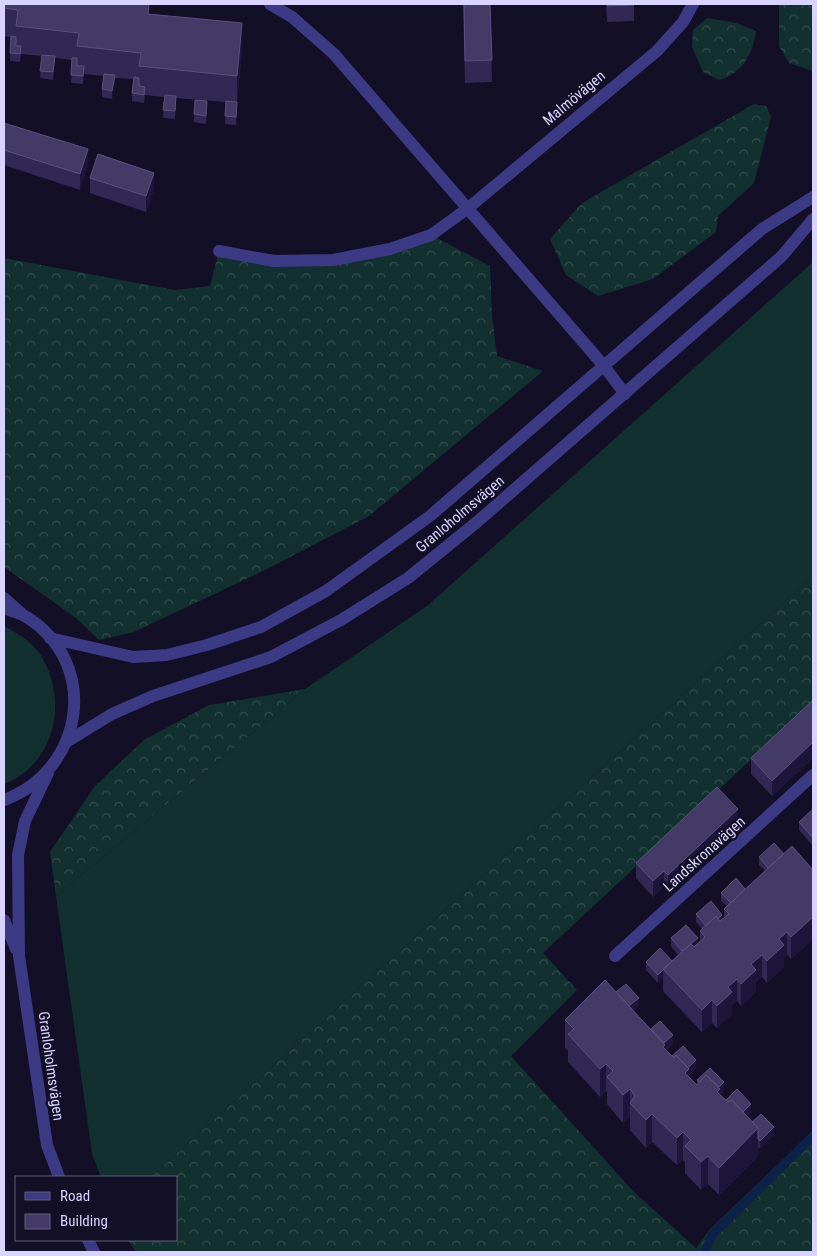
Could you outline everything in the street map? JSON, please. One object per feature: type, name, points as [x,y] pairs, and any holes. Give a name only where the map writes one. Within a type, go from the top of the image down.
[{"type":"street","points":[[270,4],[292,17],[334,54],[604,366],[625,394]]},
{"type":"street","name":"Malmövägen","points":[[219,251],[274,261],[333,260],[390,249],[431,235],[467,209],[657,51],[683,22],[693,4]]},
{"type":"street","name":"Granloholmsvägen","points":[[50,638],[133,657],[167,654],[207,645],[261,627],[326,591],[430,516],[762,228],[813,197]]},
{"type":"street","name":"Granloholmsvägen","points":[[68,741],[112,714],[153,696],[270,657],[341,620],[408,578],[477,522],[782,256],[813,219]]},
{"type":"street","points":[[4,598],[50,638],[61,654],[73,689],[74,707],[68,741],[48,773],[22,793],[4,800]]},
{"type":"street","points":[[4,608],[25,616]]},
{"type":"street","name":"Granloholmsvägen","points":[[48,773],[25,822],[18,855],[19,956],[47,1145],[59,1176]]},
{"type":"street","name":"Landskronavägen","points":[[615,956],[813,775]]},
{"type":"street","name":"Granloholmsvägen","points":[[4,920],[19,956]]},
{"type":"green space","points":[[779,4],[813,4],[813,71],[789,63],[779,46]]},
{"type":"green space","points":[[707,18],[736,23],[756,31],[752,48],[745,62],[734,73],[719,80],[703,72],[692,47],[693,30]]},
{"type":"green space","points":[[754,104],[766,106],[771,117],[754,183],[718,216],[716,232],[653,279],[598,296],[566,275],[550,239],[582,203]]},
{"type":"green space","points":[[431,235],[490,266],[492,315],[497,356],[543,371],[369,516],[261,572],[134,632],[99,640],[76,618],[4,567],[4,258],[175,290],[210,286],[219,251],[305,260]]},
{"type":"green space","points":[[813,262],[813,576],[152,1176],[101,1176],[92,1154],[56,896],[305,689],[427,606]]},
{"type":"green space","points":[[813,576],[813,702],[543,953],[577,990],[511,1056],[634,1192],[696,1248],[710,1229],[813,1131],[813,1252],[136,1252],[129,1241],[178,1241],[178,1176],[152,1176]]},
{"type":"green space","points":[[4,626],[28,641],[40,654],[49,672],[54,690],[55,710],[46,746],[36,762],[22,775],[4,784]]},
{"type":"green space","points":[[305,689],[56,896],[50,852],[95,786],[144,740],[209,705]]},
{"type":"building","points":[[4,4],[149,4],[148,14],[242,23],[237,76],[139,66],[141,53],[77,46],[79,33],[16,26],[18,10],[4,8]]},
{"type":"building","points":[[464,4],[490,4],[492,60],[465,61]]},
{"type":"building","points":[[607,4],[634,4],[634,5],[607,6]]},
{"type":"building","points":[[11,36],[16,37],[16,46],[21,46],[20,54],[10,53]]},
{"type":"building","points":[[42,55],[55,56],[53,72],[40,71]]},
{"type":"building","points":[[72,58],[77,58],[77,66],[84,66],[83,76],[71,75]]},
{"type":"building","points":[[104,74],[115,75],[112,91],[102,89]]},
{"type":"building","points":[[134,77],[139,78],[139,86],[145,87],[144,95],[132,93]]},
{"type":"building","points":[[165,95],[176,96],[175,111],[163,110]]},
{"type":"building","points":[[195,100],[207,101],[206,116],[194,114]]},
{"type":"building","points":[[226,101],[237,102],[236,117],[225,116]]},
{"type":"building","points":[[4,123],[88,149],[80,174],[4,150]]},
{"type":"building","points":[[98,154],[154,173],[146,196],[90,178]]},
{"type":"building","points":[[813,700],[813,742],[772,781],[751,758]]},
{"type":"building","points":[[717,787],[738,809],[668,875],[664,871],[653,881],[636,863]]},
{"type":"building","points":[[813,809],[813,838],[799,822]]},
{"type":"building","points":[[774,843],[784,854],[768,868],[759,857]]},
{"type":"building","points":[[792,846],[813,870],[813,917],[791,937],[787,932],[779,939],[784,945],[767,961],[762,955],[751,964],[756,970],[741,984],[737,979],[728,987],[732,992],[717,1006],[712,1000],[702,1010],[663,969],[691,944],[694,947],[705,937],[700,931],[716,916],[720,921],[729,914],[724,909]]},
{"type":"building","points":[[736,878],[745,889],[731,903],[721,893]]},
{"type":"building","points":[[711,901],[722,915],[718,919],[716,916],[706,926],[696,914]]},
{"type":"building","points":[[686,925],[698,938],[682,951],[671,938]]},
{"type":"building","points":[[660,948],[672,961],[658,975],[646,962]]},
{"type":"building","points":[[605,980],[665,1045],[663,1047],[674,1058],[676,1055],[689,1069],[685,1073],[697,1085],[706,1075],[720,1089],[717,1092],[728,1102],[732,1100],[758,1128],[719,1168],[708,1156],[701,1162],[685,1146],[691,1140],[683,1132],[677,1138],[652,1114],[646,1120],[630,1103],[635,1096],[630,1089],[623,1095],[607,1077],[613,1071],[606,1064],[600,1069],[568,1034],[574,1029],[565,1020]]},
{"type":"building","points":[[626,984],[639,998],[629,1006],[616,992]]},
{"type":"building","points":[[660,1021],[673,1035],[664,1043],[651,1029]]},
{"type":"building","points":[[683,1046],[696,1060],[688,1068],[676,1055],[674,1058],[672,1056]]},
{"type":"building","points":[[710,1068],[724,1082],[719,1087],[706,1075],[699,1082],[697,1080]]},
{"type":"building","points":[[737,1089],[751,1104],[743,1112],[732,1100],[728,1102],[726,1100]]},
{"type":"building","points":[[761,1114],[774,1127],[760,1141],[758,1139],[758,1128],[752,1122]]},
{"type":"waterway","points":[[705,1252],[712,1235],[813,1136]]}]
